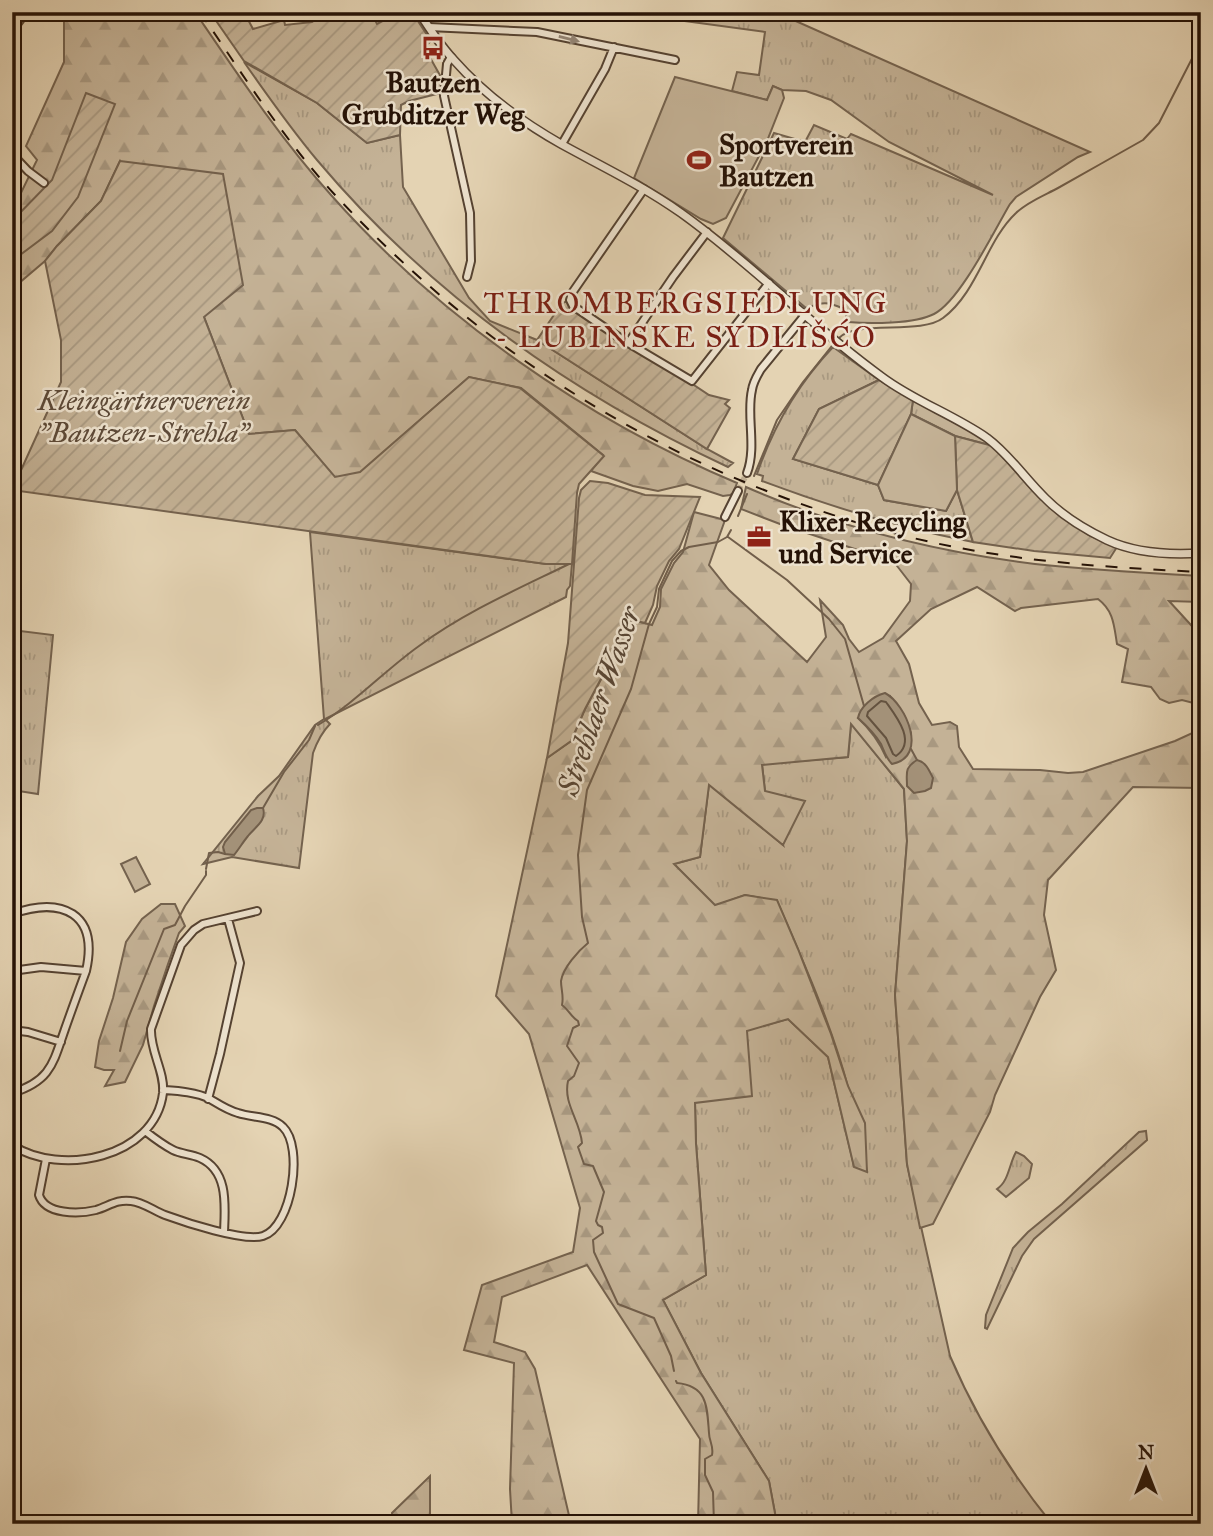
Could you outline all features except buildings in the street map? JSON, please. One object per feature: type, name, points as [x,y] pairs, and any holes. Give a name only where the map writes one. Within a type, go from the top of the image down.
[{"type":"street","points":[[12,32],[26,12]]},
{"type":"street","points":[[420,13],[463,70],[523,120],[644,189],[706,232],[883,378],[986,438],[1013,461],[1046,499],[1069,518],[1119,545],[1144,551],[1201,553]]},
{"type":"street","points":[[429,27],[537,32],[675,60]]},
{"type":"street","points":[[562,144],[605,69],[614,47]]},
{"type":"street","points":[[451,57],[447,64],[444,96],[470,213],[471,261],[467,277]]},
{"type":"street","points":[[12,154],[44,183]]},
{"type":"street","points":[[644,189],[572,293],[570,300],[573,306],[691,381],[769,283]]},
{"type":"street","points":[[629,342],[706,232]]},
{"type":"street","points":[[747,473],[752,429],[751,391],[761,369],[805,315]]},
{"type":"street","points":[[725,517],[738,491]]},
{"type":"street","points":[[12,914],[40,906],[62,908],[73,913],[81,923],[89,946],[86,971],[55,1060],[40,1080],[12,1093]]},
{"type":"street","points":[[12,1145],[32,1156],[46,1159],[91,1159],[111,1153],[145,1131],[160,1108],[163,1090],[151,1029],[177,953],[194,930],[203,924],[257,911]]},
{"type":"street","points":[[208,1098],[240,963],[228,919]]},
{"type":"street","points":[[12,971],[41,967],[86,971]]},
{"type":"street","points":[[12,1030],[61,1042]]},
{"type":"street","points":[[46,1159],[39,1195],[46,1206],[85,1212],[113,1202],[128,1200],[187,1223],[224,1232],[251,1238],[270,1233],[287,1208],[291,1191],[291,1142],[282,1125],[222,1108],[208,1098],[181,1091],[163,1090]]},
{"type":"street","points":[[145,1131],[174,1150],[202,1159],[216,1171],[224,1190],[224,1232]]},
{"type":"green space","points":[[64,12],[195,12],[260,106],[312,173],[373,240],[419,283],[518,361],[571,396],[625,429],[737,483],[733,493],[723,496],[687,484],[658,491],[633,486],[591,471],[603,455],[521,388],[469,377],[360,473],[335,478],[295,430],[249,434],[204,317],[120,161],[101,201],[45,261],[12,289],[12,203],[18,199],[37,160],[26,146],[64,62]]},
{"type":"green space","points":[[210,12],[244,12],[253,29],[284,20],[285,25],[312,22],[326,12],[371,12],[377,24],[400,12],[412,12],[431,41],[424,47],[441,77],[441,93],[401,105],[400,135],[367,143],[317,103],[244,61]]},
{"type":"green space","points":[[618,12],[753,12],[789,18],[1090,152],[1016,197],[965,281],[944,307],[926,317],[904,321],[848,322],[844,309],[833,305],[821,304],[806,308],[723,238],[774,133],[805,142],[814,125],[847,139],[851,134],[993,195],[889,142],[831,100],[806,91],[782,90],[773,86],[767,100],[732,91],[737,72],[759,75],[765,32]]},
{"type":"green space","points":[[244,62],[317,103],[367,143],[400,135],[403,187],[469,298],[490,321],[537,340],[733,463],[728,467],[614,407],[506,336],[455,296],[360,208],[307,148]]},
{"type":"green space","name":"Sportverein Bautzen","points":[[675,77],[767,100],[773,86],[782,90],[784,98],[767,141],[726,218],[713,224],[634,178]]},
{"type":"green space","points":[[86,93],[115,104],[78,197],[52,231],[12,261],[12,221],[52,180]]},
{"type":"green space","name":"Kleingärtnerverein \"Bautzen-Strehla\"","points":[[120,161],[223,174],[243,285],[204,317],[249,434],[295,430],[335,477],[360,472],[469,377],[520,388],[604,456],[579,484],[572,564],[546,564],[12,490],[61,382],[61,340],[45,261],[101,201]]},
{"type":"green space","points":[[568,301],[709,395],[729,400],[725,404],[730,408],[707,449],[537,340],[562,303]]},
{"type":"green space","points":[[833,347],[879,380],[819,409],[793,459],[878,485],[884,500],[946,511],[957,490],[973,542],[866,516],[762,481],[763,476],[757,474],[779,423],[809,375]]},
{"type":"green space","points":[[879,380],[913,400],[911,414],[878,485],[793,459],[819,409]]},
{"type":"green space","points":[[913,400],[993,446],[955,436],[911,414]]},
{"type":"green space","points":[[911,414],[955,436],[957,490],[946,511],[884,500],[878,485]]},
{"type":"green space","points":[[955,436],[993,446],[1033,491],[1060,515],[1089,535],[1117,547],[1110,558],[973,542],[957,490]]},
{"type":"green space","points":[[590,481],[608,483],[645,495],[700,497],[679,549],[669,561],[657,586],[645,623],[632,620],[571,741],[547,758],[568,643],[579,498],[581,490]]},
{"type":"green space","points":[[746,487],[852,526],[961,553],[1056,566],[1201,576],[1201,602],[1169,601],[1201,636],[1201,705],[1182,700],[1169,703],[1160,699],[1151,687],[1122,682],[1128,649],[1117,644],[1110,614],[1098,599],[1021,608],[1015,611],[977,587],[931,609],[896,641],[909,664],[919,703],[932,725],[950,722],[957,726],[959,747],[973,769],[1083,772],[1175,741],[1201,729],[1201,788],[1133,787],[1048,880],[1044,915],[1056,970],[1040,997],[995,1095],[990,1112],[933,1224],[920,1228],[907,1164],[895,995],[907,841],[904,789],[851,724],[848,757],[762,765],[765,791],[805,801],[783,845],[709,785],[700,857],[674,864],[715,905],[745,895],[777,900],[831,1034],[848,1086],[865,1123],[867,1172],[854,1167],[828,1057],[788,1019],[747,1031],[752,1096],[695,1103],[706,1275],[663,1300],[701,1373],[769,1481],[777,1524],[698,1524],[700,1439],[587,1265],[502,1297],[494,1342],[525,1352],[535,1369],[571,1524],[512,1524],[510,1489],[514,1363],[464,1350],[482,1285],[573,1252],[580,1208],[529,1034],[496,996],[547,758],[571,741],[585,709],[633,620],[652,625],[660,607],[661,589],[674,563],[683,552],[694,512],[725,520],[709,565],[729,590],[807,662],[826,637],[820,600],[843,625],[859,652],[883,638],[910,601],[911,584],[894,562],[741,509]],"holes":[[[890,696],[904,715],[911,733],[886,757],[874,736],[858,718]]]},
{"type":"green space","points":[[310,532],[546,564],[572,564],[570,586],[566,597],[325,719],[330,724],[313,753],[299,868],[232,857],[203,864],[258,796],[279,776],[315,725],[324,719]]},
{"type":"green space","points":[[12,630],[53,635],[38,794],[12,790]]},
{"type":"green space","points":[[851,723],[904,789],[907,841],[895,995],[907,1164],[950,1356],[995,1443],[1052,1524],[777,1524],[769,1481],[701,1373],[663,1300],[706,1275],[695,1102],[747,1030],[788,1019],[828,1057],[854,1166],[867,1171],[848,1087],[833,1039],[777,901],[745,895],[715,906],[674,864],[700,857],[709,784],[783,845],[765,791],[762,764],[848,757]]},
{"type":"green space","points":[[136,857],[150,884],[135,892],[121,864]]},
{"type":"green space","points":[[161,904],[175,904],[185,926],[179,933],[168,964],[143,1045],[125,1082],[105,1086],[114,1070],[95,1067],[99,1041],[113,998],[126,942],[142,919]]},
{"type":"green space","points":[[1146,1131],[1147,1140],[1034,1239],[1022,1256],[987,1329],[985,1328],[986,1315],[1013,1248],[1139,1132]]},
{"type":"green space","points":[[1016,1152],[1032,1164],[1029,1178],[1006,1197],[997,1189],[1006,1177]]},
{"type":"green space","points":[[430,1476],[430,1524],[393,1524],[392,1513]]},
{"type":"water","points":[[885,693],[893,699],[906,718],[912,741],[909,752],[903,759],[892,764],[876,737],[858,718],[868,702]]},
{"type":"water","points":[[917,760],[925,764],[933,778],[931,788],[914,793],[907,786],[907,774],[908,768]]},
{"type":"water","points":[[263,808],[264,813],[260,824],[234,855],[225,854],[225,842],[251,810]]},
{"type":"waterway","name":"Strehlaer Wasser","points":[[839,338],[859,330],[920,326],[943,318],[965,295],[997,238],[1020,209],[1143,140],[1159,123],[1201,41]]},
{"type":"waterway","name":"Strehlaer Wasser","points":[[754,476],[777,420],[835,342]]},
{"type":"waterway","points":[[738,516],[747,494]]},
{"type":"waterway","name":"Strehlaer Wasser","points":[[674,1371],[671,1356],[654,1318],[618,1304],[594,1252],[593,1240],[603,1233],[602,1227],[596,1221],[604,1192],[593,1166],[584,1164],[578,1147],[582,1143],[581,1135],[567,1089],[568,1081],[574,1076],[579,1063],[567,1046],[573,1028],[579,1025],[562,1005],[561,981],[572,960],[588,943],[582,917],[578,855],[587,790],[631,689],[649,624],[657,607],[659,589],[672,561],[681,551],[718,542],[727,537],[731,530]]},
{"type":"waterway","points":[[728,537],[787,580],[829,619],[845,639],[864,706]]},
{"type":"waterway","points":[[318,725],[406,656],[455,622],[569,564]]},
{"type":"waterway","points":[[263,808],[284,772],[309,740],[315,726]]},
{"type":"waterway","points":[[911,749],[917,760]]},
{"type":"waterway","points":[[206,869],[209,853],[225,854]]},
{"type":"waterway","points":[[120,1051],[127,1021],[164,929],[175,925],[206,871]]},
{"type":"waterway","name":"Strehlaer Wasser","points":[[676,1381],[695,1388],[704,1399],[712,1446],[712,1455],[705,1459],[705,1475],[713,1492],[714,1524]]},
{"type":"tunnel","points":[[738,491],[747,473]]},
{"type":"railway","points":[[200,12],[265,107],[317,175],[381,242],[478,326],[529,364],[638,431],[754,486],[828,513],[904,536],[985,553],[1047,561],[1201,572]]},
{"type":"place","name":"Bautzen Grubditzer Weg","points":[[433,48]]},
{"type":"place","name":"Sportverein Bautzen","points":[[699,160]]},
{"type":"place","name":"Klixer Recycling und Service","points":[[759,537]]},
{"type":"district","name":"THROMBERGSIEDLUNG - LUBINSKE SYDLIŠĆO","points":[[686,320]]}]
